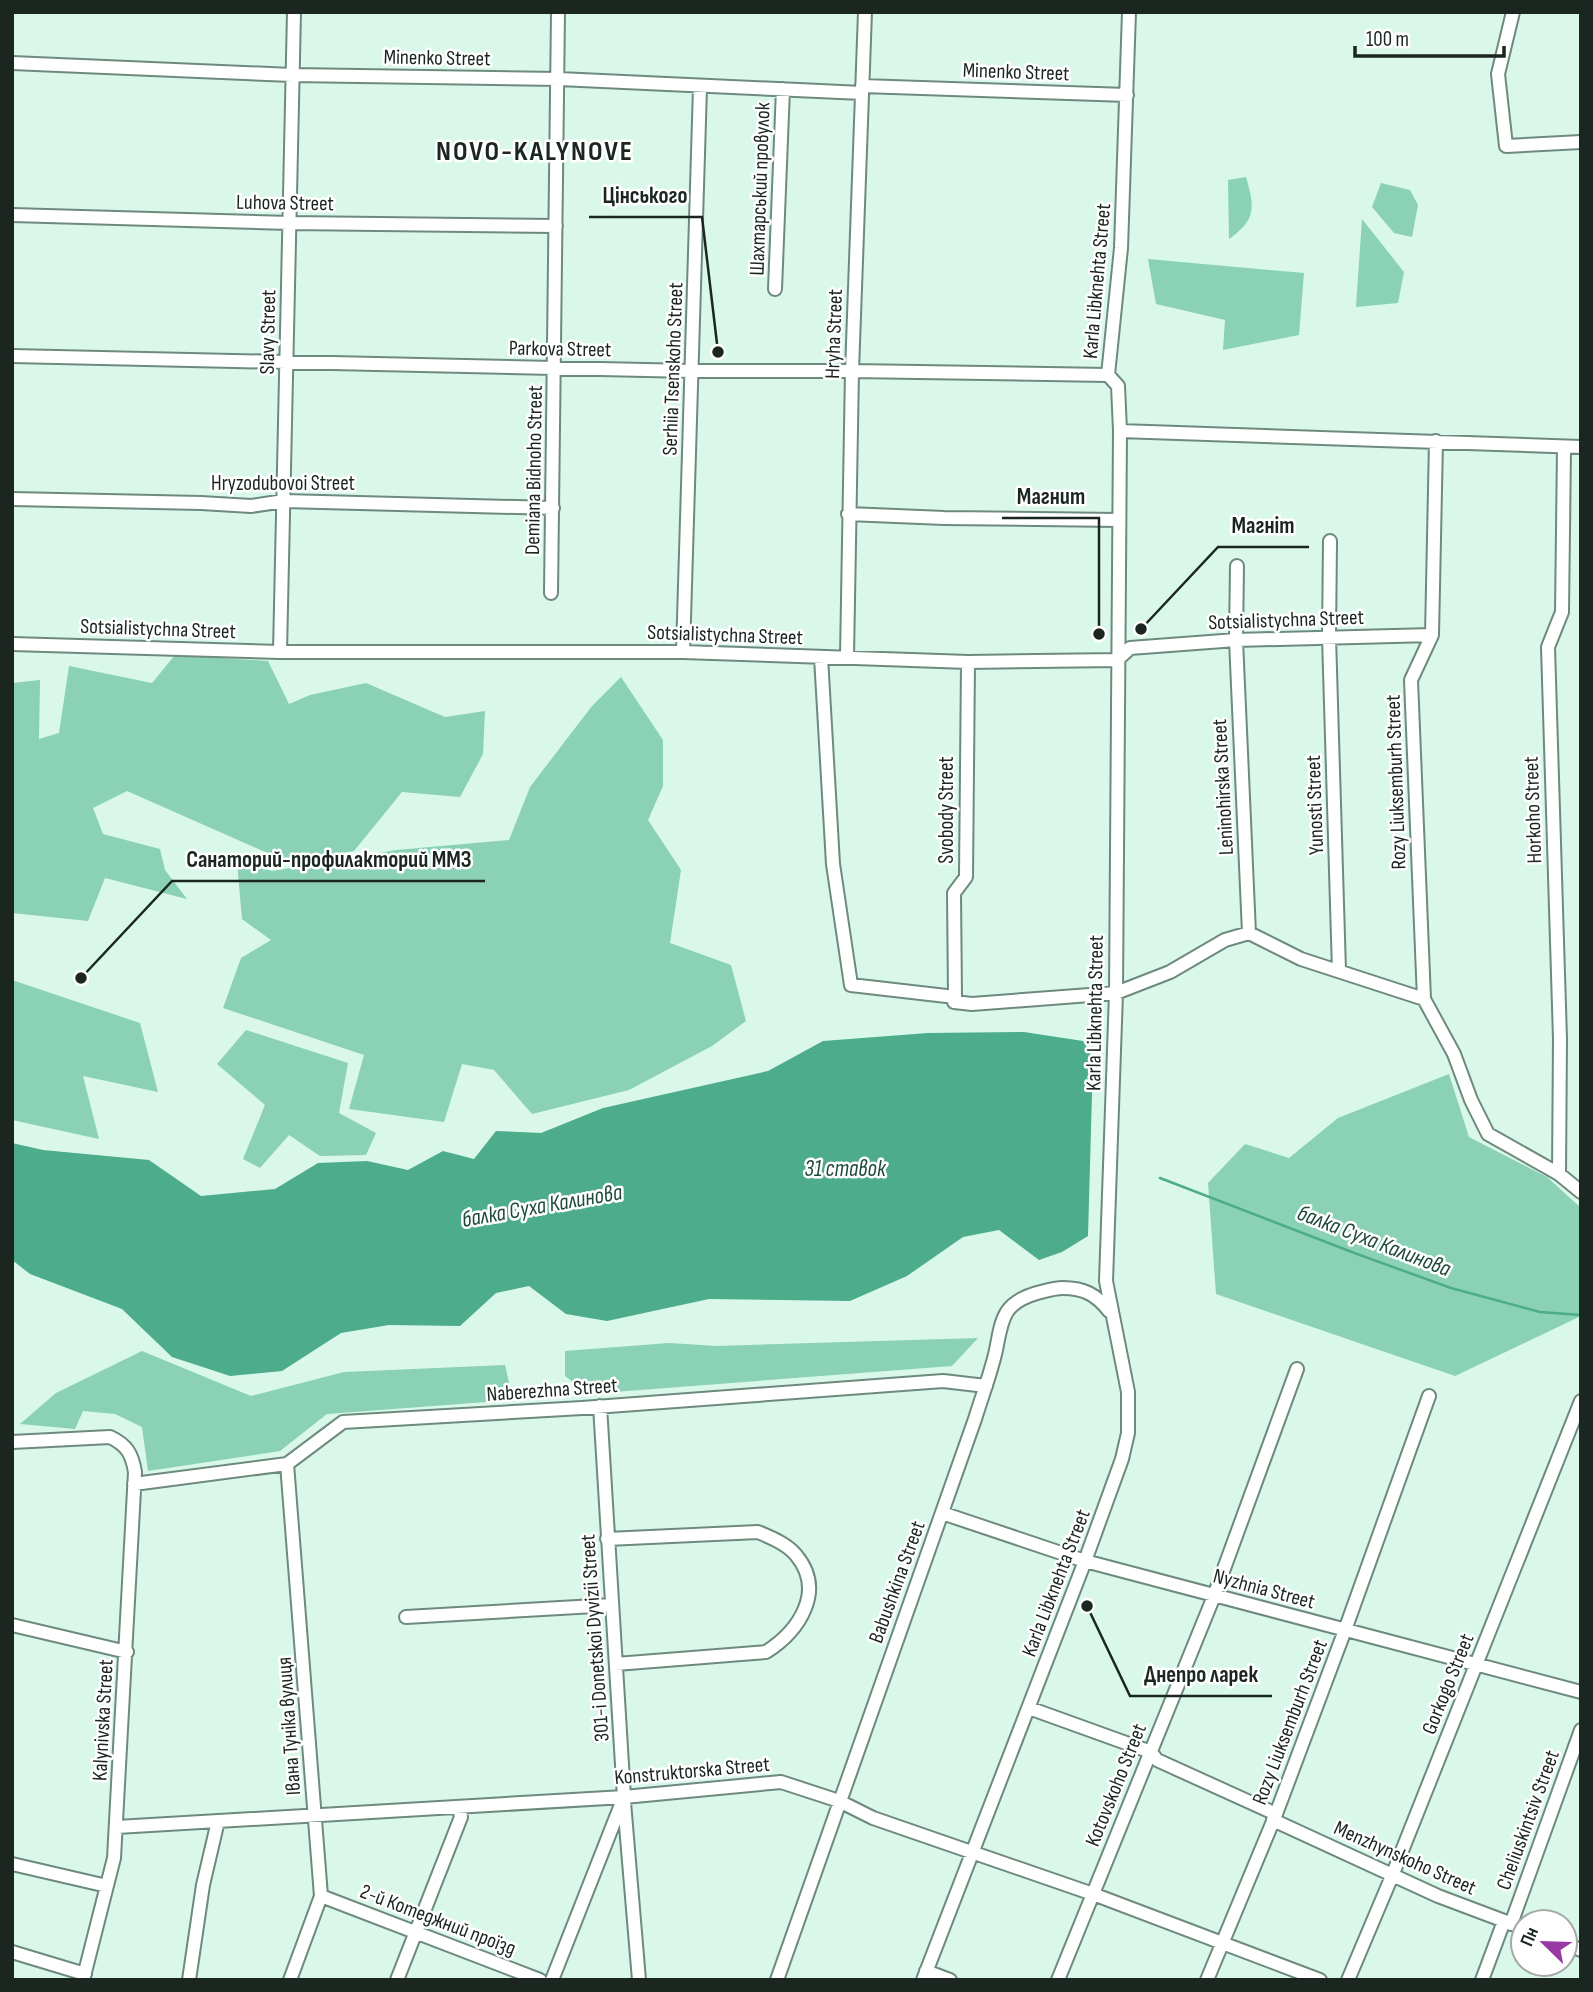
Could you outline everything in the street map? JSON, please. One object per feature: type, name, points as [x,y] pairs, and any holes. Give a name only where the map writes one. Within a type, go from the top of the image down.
[{"type":"street","name":"Slavy Street","points":[[280,652],[294,12]]},
{"type":"street","name":"Demiana Bidnoho Street","points":[[551,593],[558,12]]},
{"type":"street","name":"Hryha Street","points":[[847,657],[848,514],[865,12]]},
{"type":"street","name":"Karla Libknehta Street","points":[[924,1975],[1085,1561],[1122,1459],[1128,1433],[1128,1392],[1106,1281],[1116,993],[1120,431],[1118,386],[1108,375],[1121,248],[1129,12]]},
{"type":"street","points":[[1513,12],[1498,74],[1506,146],[1581,142]]},
{"type":"street","name":"Minenko Street","points":[[12,63],[292,75],[559,79],[700,87],[1127,96]]},
{"type":"street","name":"Serhiia Tsenskoho Street","points":[[682,652],[700,87]]},
{"type":"street","name":"Шахтарський провулок","points":[[775,289],[783,89]]},
{"type":"street","name":"Luhova Street","points":[[12,215],[290,223],[556,226]]},
{"type":"street","name":"Parkova Street","points":[[12,356],[692,371],[1108,375]]},
{"type":"street","points":[[1120,431],[1581,447]]},
{"type":"street","name":"Rozy Liuksemburh Street","points":[[1424,999],[1411,680],[1432,635],[1436,441]]},
{"type":"street","name":"Horkoho Street","points":[[1559,1174],[1560,1040],[1548,647],[1562,612],[1564,448]]},
{"type":"street","name":"Hryzodubovoi Street","points":[[12,499],[251,506],[284,501],[553,508]]},
{"type":"street","points":[[848,514],[1119,520]]},
{"type":"street","name":"Yunosti Street","points":[[1330,541],[1329,637],[1339,971]]},
{"type":"street","name":"Leninohirska Street","points":[[1237,566],[1236,640],[1250,933]]},
{"type":"street","name":"Sotsialistychna Street","points":[[12,643],[280,652],[682,652],[968,662],[1117,660],[1130,648],[1236,640],[1432,635]]},
{"type":"street","points":[[821,657],[833,864],[851,985],[955,997],[954,1002],[972,1004],[1116,993],[1170,972],[1225,940],[1250,933],[1301,959],[1424,999],[1454,1054],[1471,1100],[1488,1134],[1559,1174],[1581,1192]]},
{"type":"street","name":"Svobody Street","points":[[955,997],[954,893],[966,877],[968,662]]},
{"type":"street","name":"Babushkina Street","points":[[777,1980],[986,1386],[1003,1318],[1018,1300],[1058,1288],[1072,1288],[1098,1297],[1112,1314]]},
{"type":"street","name":"Kotovskoho Street","points":[[1058,1980],[1214,1596],[1297,1369]]},
{"type":"street","name":"Naberezhna Street","points":[[134,1484],[287,1464],[343,1422],[943,1381],[986,1386]]},
{"type":"street","name":"Rozy Liuksemburh Street","points":[[1207,1980],[1275,1817],[1429,1395]]},
{"type":"street","name":"Gorkogo Street","points":[[1348,1980],[1581,1401]]},
{"type":"street","name":"301-i Donetskoi Dyvizii Street","points":[[552,1980],[624,1797],[600,1406]]},
{"type":"street","name":"Kalynivska Street","points":[[12,1442],[110,1437],[125,1445],[133,1460],[127,1652],[117,1827],[114,1858],[84,1977]]},
{"type":"street","name":"Івана Туніка вулиця","points":[[287,1464],[321,1896],[290,1980]]},
{"type":"street","name":"Nyzhnia Street","points":[[942,1513],[1085,1561],[1581,1692]]},
{"type":"street","points":[[607,1539],[758,1532],[778,1540],[795,1553],[806,1570],[810,1590],[806,1608],[796,1626],[783,1641],[766,1652],[616,1664]]},
{"type":"street","points":[[406,1617],[612,1605]]},
{"type":"street","points":[[12,1625],[127,1652]]},
{"type":"street","name":"Menzhynskoho Street","points":[[1028,1708],[1151,1752],[1157,1760],[1392,1876],[1509,1922]]},
{"type":"street","name":"Cheliuskintsiv Street","points":[[1519,1908],[1581,1730]]},
{"type":"street","name":"Konstruktorska Street","points":[[117,1827],[624,1797],[781,1782],[839,1801],[873,1818],[1093,1894],[1320,1980]]},
{"type":"street","points":[[624,1797],[639,1980]]},
{"type":"street","points":[[397,1980],[461,1817],[459,1807]]},
{"type":"street","points":[[189,1980],[203,1885],[218,1821]]},
{"type":"street","points":[[12,1864],[107,1886]]},
{"type":"street","name":"2-й Котеджний проїзд","points":[[321,1896],[540,1980]]},
{"type":"street","name":"Cheliuskintsiv Street","points":[[1482,1980],[1509,1931]]},
{"type":"street","points":[[12,1952],[84,1977]]},
{"type":"street","points":[[924,1975],[950,1980]]},
{"type":"shaded area","points":[[1246,177],[1251,197],[1251,212],[1244,226],[1229,239],[1228,180]]},
{"type":"shaded area","points":[[1381,183],[1410,190],[1418,205],[1412,237],[1394,233],[1372,207]]},
{"type":"shaded area","points":[[1362,219],[1404,272],[1398,303],[1356,307]]},
{"type":"shaded area","points":[[1148,259],[1304,273],[1299,335],[1223,350],[1225,320],[1156,304]]},
{"type":"shaded area","points":[[175,655],[268,661],[289,704],[310,695],[366,683],[445,717],[485,711],[483,754],[460,797],[402,792],[354,851],[288,862],[127,791],[93,808],[103,834],[160,849],[165,870],[187,899],[105,878],[88,921],[12,913],[12,683],[40,680],[39,739],[59,733],[69,666],[152,683]]},
{"type":"shaded area","points":[[621,677],[663,740],[663,786],[648,820],[681,870],[670,943],[731,965],[746,1021],[712,1046],[629,1090],[532,1114],[494,1070],[462,1064],[444,1122],[349,1109],[364,1055],[223,1008],[241,958],[271,940],[242,919],[237,862],[272,871],[396,850],[509,840],[530,787],[592,706]]},
{"type":"shaded area","points":[[12,980],[140,1023],[158,1092],[83,1076],[99,1139],[12,1120]]},
{"type":"shaded area","points":[[246,1030],[348,1063],[339,1113],[376,1133],[366,1155],[320,1156],[289,1135],[260,1168],[243,1159],[265,1105],[217,1064]]},
{"type":"shaded area","points":[[1449,1074],[1469,1137],[1547,1177],[1581,1208],[1581,1316],[1455,1376],[1216,1294],[1208,1183],[1245,1144],[1289,1158],[1338,1118]]},
{"type":"shaded area","points":[[978,1338],[952,1366],[588,1394],[565,1376],[565,1351],[669,1343],[717,1346]]},
{"type":"shaded area","points":[[142,1351],[251,1396],[344,1372],[505,1365],[513,1400],[327,1414],[280,1451],[148,1471],[142,1427],[115,1414],[83,1411],[75,1429],[20,1424],[56,1393]]},
{"type":"water","name":"31 ставок","points":[[1024,1032],[1083,1041],[1093,1058],[1088,1236],[1062,1252],[1039,1260],[999,1230],[963,1237],[907,1276],[850,1301],[709,1299],[607,1321],[566,1314],[529,1286],[496,1293],[460,1326],[389,1325],[341,1333],[282,1371],[230,1376],[172,1357],[122,1309],[30,1274],[12,1260],[12,1143],[43,1150],[149,1160],[201,1196],[275,1189],[318,1163],[367,1161],[408,1170],[443,1151],[474,1159],[496,1131],[541,1133],[603,1108],[768,1071],[823,1041],[928,1033]]},
{"type":"waterway","name":"балка Суха Калинова","points":[[1160,1178],[1451,1288],[1540,1312],[1581,1315]]},
{"type":"place","name":"Цінського","points":[[718,352]]},
{"type":"place","name":"Магніт","points":[[1141,629]]},
{"type":"place","name":"Магнит","points":[[1099,634]]},
{"type":"place","name":"Санаторий-профилакторий ММЗ","points":[[81,978]]},
{"type":"place","name":"Днепро ларек","points":[[1087,1606]]},
{"type":"district","name":"NOVO-KALYNOVE","points":[[535,151]]}]
